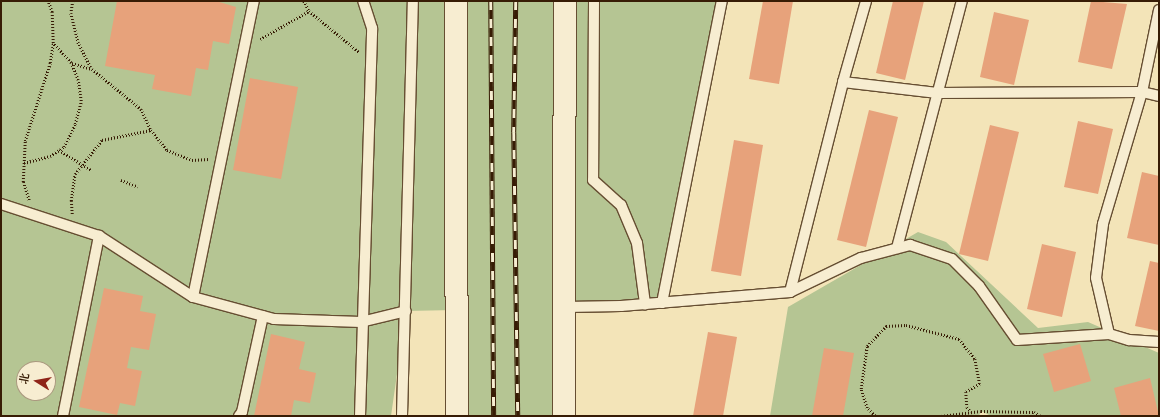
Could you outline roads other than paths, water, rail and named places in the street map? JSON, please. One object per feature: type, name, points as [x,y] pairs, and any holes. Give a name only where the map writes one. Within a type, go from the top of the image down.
[{"type":"street","points":[[456,1],[457,416]]},
{"type":"street","points":[[564,416],[566,307],[565,1]]},
{"type":"lane","points":[[193,298],[254,1]]},
{"type":"lane","points":[[360,416],[361,322],[372,28],[363,1]]},
{"type":"lane","points":[[402,416],[406,311],[413,1]]},
{"type":"lane","points":[[594,1],[593,180],[621,205],[637,243],[644,304]]},
{"type":"lane","points":[[662,302],[722,1]]},
{"type":"lane","points":[[790,292],[843,82],[866,1]]},
{"type":"lane","points":[[897,248],[962,1]]},
{"type":"lane","points":[[1108,334],[1096,278],[1102,224],[1142,92],[1159,10]]},
{"type":"lane","points":[[843,82],[937,93],[1142,92],[1159,96]]},
{"type":"lane","points":[[1,204],[99,236],[193,298],[274,319],[361,322],[406,311]]},
{"type":"lane","points":[[63,416],[99,236]]},
{"type":"lane","points":[[566,307],[644,304],[790,292],[862,258],[910,245],[952,260],[979,286],[1017,340],[1108,334],[1129,340],[1159,342]]},
{"type":"lane","points":[[239,416],[242,412],[263,316]]},
{"type":"railway","points":[[491,1],[494,416]]},
{"type":"railway","points":[[516,1],[514,132],[518,416]]}]
